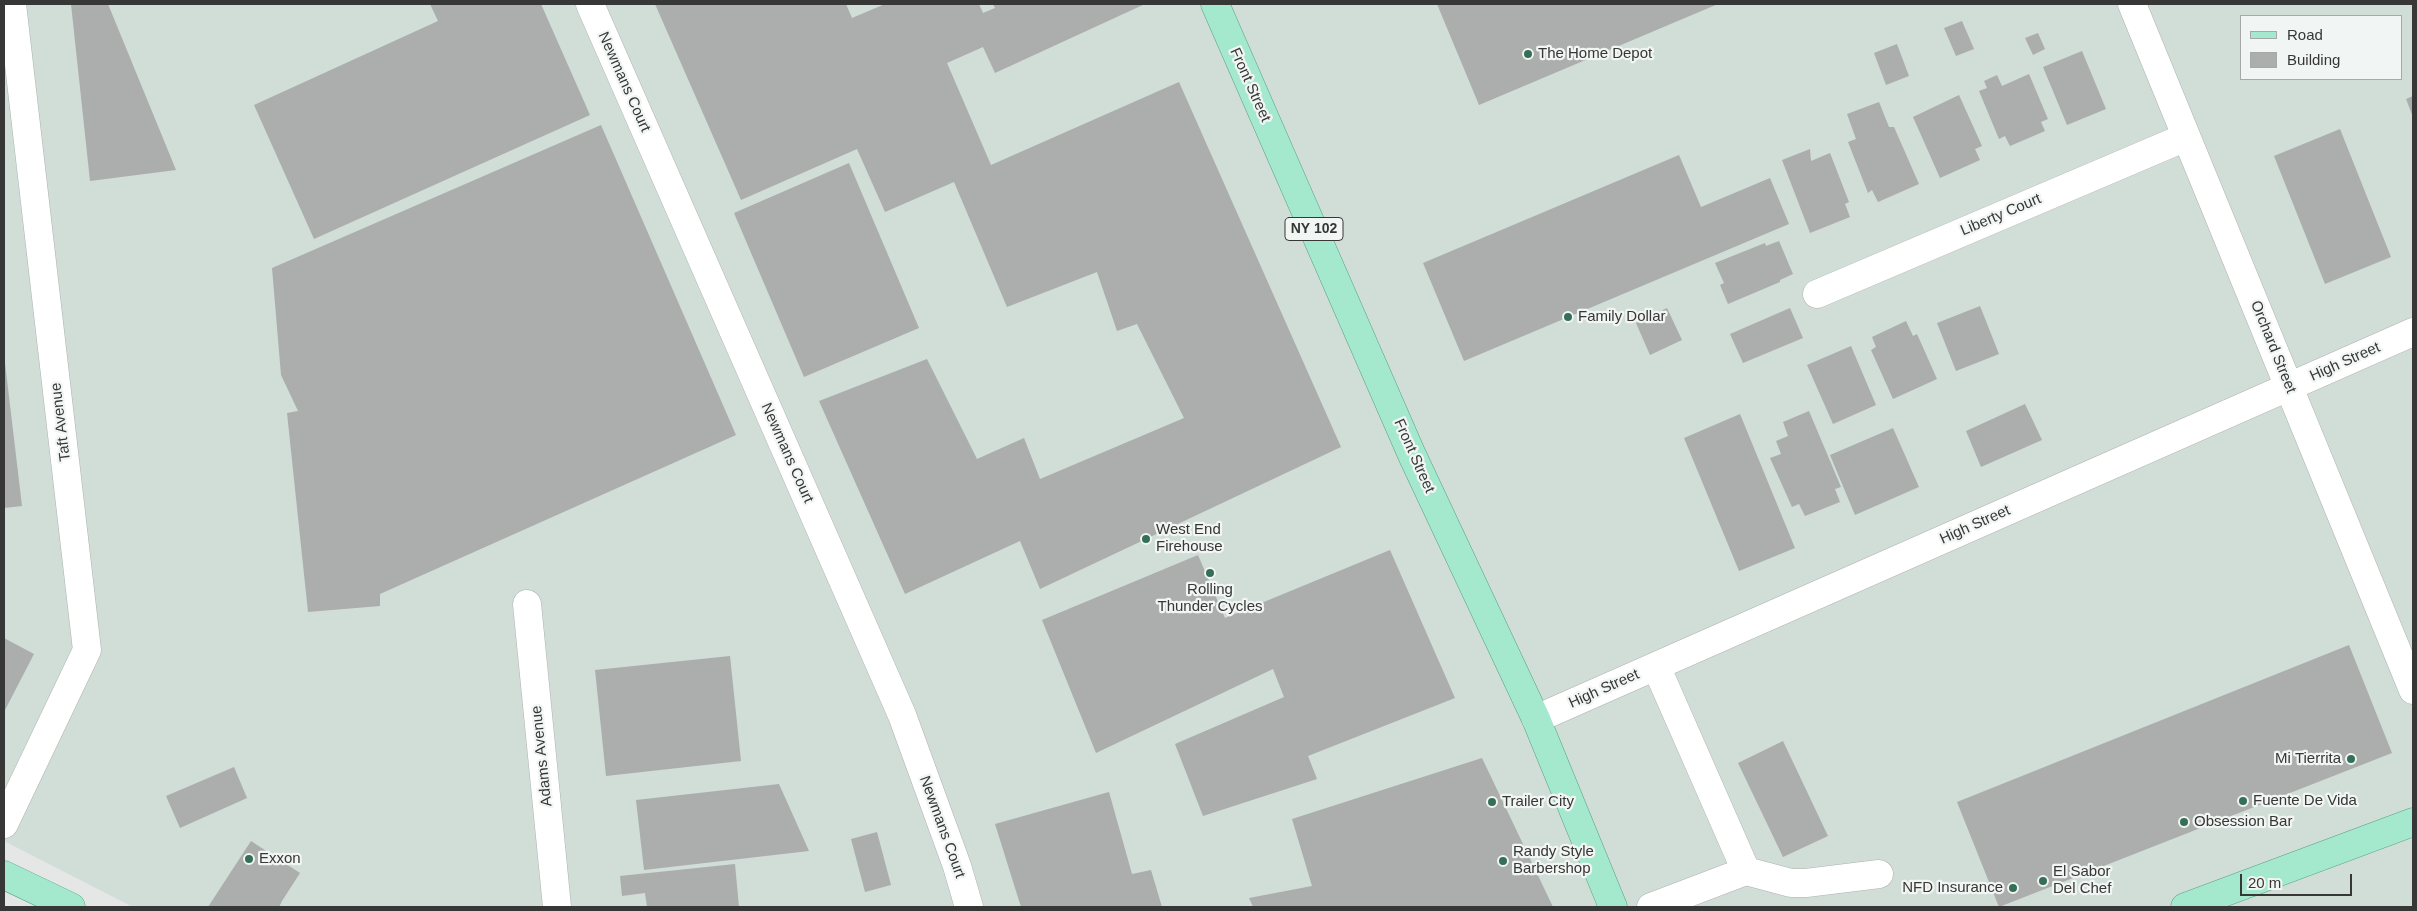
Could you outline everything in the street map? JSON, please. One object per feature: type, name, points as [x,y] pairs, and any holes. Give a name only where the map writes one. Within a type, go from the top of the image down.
[{"type":"main road","name":"Front Street","points":[[1215,4],[1412,455],[1536,719],[1613,907]]},
{"type":"main road","points":[[2185,907],[2413,822]]},
{"type":"main road","points":[[4,875],[71,907]]},
{"type":"street","name":"Taft Avenue","points":[[4,824],[87,650],[12,4]]},
{"type":"street","name":"Newmans Court","points":[[590,4],[902,715],[970,907]]},
{"type":"street","name":"Orchard Street","points":[[2132,4],[2413,690]]},
{"type":"street","name":"Liberty Court","points":[[1817,294],[2186,137]]},
{"type":"street","name":"High Street","points":[[1536,719],[2413,332]]},
{"type":"street","name":"Adams Avenue","points":[[528,604],[557,907]]},
{"type":"street","points":[[1656,666],[1746,871]]},
{"type":"street","points":[[1650,907],[1746,871],[1791,883],[1806,883],[1879,874]]},
{"type":"shaded area","points":[[4,4],[2413,4],[2413,907],[133,907],[4,841]]},
{"type":"building","points":[[71,4],[108,4],[176,170],[90,181]]},
{"type":"building","points":[[430,4],[541,4],[590,115],[314,239],[254,105],[438,21]]},
{"type":"building","points":[[655,4],[846,4],[852,18],[885,4],[979,4],[983,13],[995,8],[993,4],[1145,4],[995,73],[983,47],[947,63],[991,165],[1179,82],[1341,447],[1040,589],[1020,541],[905,594],[819,401],[927,359],[977,459],[1024,438],[1040,479],[1184,418],[1137,324],[1117,331],[1097,272],[1007,307],[954,182],[885,212],[857,149],[741,200]]},
{"type":"building","name":"The Home Depot","points":[[1437,4],[1718,4],[1479,105]]},
{"type":"building","points":[[1962,21],[1974,49],[1956,56],[1944,28]]},
{"type":"building","points":[[2038,33],[2045,49],[2033,55],[2025,38]]},
{"type":"building","points":[[1897,44],[1909,76],[1886,85],[1874,53]]},
{"type":"building","points":[[2082,51],[2106,109],[2067,125],[2043,67]]},
{"type":"building","points":[[2029,74],[2048,119],[2041,122],[2045,131],[2010,146],[2005,136],[1999,139],[1979,91],[1987,88],[1984,81],[1997,75],[2002,86]]},
{"type":"building","points":[[1959,95],[1982,146],[1975,149],[1980,160],[1940,178],[1913,117]]},
{"type":"building","points":[[2413,96],[2413,117],[2406,99]]},
{"type":"building","points":[[1879,102],[1889,127],[1894,127],[1919,184],[1878,202],[1872,190],[1868,193],[1848,142],[1856,139],[1847,114]]},
{"type":"building","points":[[601,125],[736,435],[380,594],[380,606],[308,612],[287,413],[298,411],[281,375],[272,268]]},
{"type":"building","points":[[2340,129],[2391,257],[2325,284],[2274,156]]},
{"type":"building","points":[[1810,149],[1811,161],[1830,153],[1849,202],[1845,204],[1850,217],[1810,233],[1782,160]]},
{"type":"building","points":[[1679,155],[1701,207],[1770,178],[1789,224],[1464,361],[1423,263]]},
{"type":"building","points":[[849,163],[919,328],[804,377],[734,213]]},
{"type":"building","points":[[1779,241],[1793,274],[1780,280],[1780,282],[1728,304],[1720,285],[1724,283],[1715,263],[1765,243],[1766,246]]},
{"type":"building","points":[[1980,306],[1999,354],[1956,371],[1937,323]]},
{"type":"building","points":[[1667,308],[1682,340],[1650,355],[1636,323]]},
{"type":"building","points":[[1790,308],[1803,338],[1743,363],[1730,334]]},
{"type":"building","points":[[1906,321],[1913,336],[1917,334],[1937,379],[1893,399],[1871,350],[1876,347],[1872,337]]},
{"type":"building","points":[[1851,346],[1876,405],[1833,424],[1807,365]]},
{"type":"building","points":[[4,364],[22,506],[4,508]]},
{"type":"building","points":[[2025,404],[2042,440],[1981,467],[1966,431]]},
{"type":"building","points":[[1809,411],[1841,487],[1835,489],[1840,502],[1805,516],[1799,504],[1792,507],[1770,458],[1781,454],[1776,441],[1788,436],[1783,422]]},
{"type":"building","points":[[1740,414],[1795,548],[1739,571],[1684,438]]},
{"type":"building","points":[[1893,428],[1919,487],[1855,515],[1830,455]]},
{"type":"building","points":[[1390,550],[1455,698],[1308,756],[1317,779],[1203,816],[1175,744],[1284,697],[1273,669],[1096,753],[1042,620],[1198,555],[1225,618]]},
{"type":"building","points":[[4,638],[34,654],[4,712]]},
{"type":"building","points":[[2349,645],[2392,753],[1999,907],[1957,802]]},
{"type":"building","points":[[730,656],[741,761],[606,776],[595,670]]},
{"type":"building","points":[[1783,741],[1828,836],[1783,857],[1738,763]]},
{"type":"building","points":[[1482,758],[1553,907],[1253,907],[1249,898],[1312,886],[1292,819]]},
{"type":"building","points":[[234,767],[247,798],[180,828],[166,796]]},
{"type":"building","points":[[779,784],[809,851],[644,870],[636,800]]},
{"type":"building","points":[[1109,792],[1132,874],[1151,870],[1162,907],[1021,907],[995,824]]},
{"type":"building","points":[[877,832],[891,885],[865,892],[851,839]]},
{"type":"building","points":[[251,841],[300,873],[279,907],[208,907]]},
{"type":"building","points":[[735,864],[739,907],[647,907],[645,893],[622,896],[620,876]]},
{"type":"place","name":"The Home Depot","points":[[1528,54]]},
{"type":"place","name":"Family Dollar","points":[[1568,317]]},
{"type":"place","name":"West End Firehouse","points":[[1146,539]]},
{"type":"place","name":"Rolling Thunder Cycles","points":[[1210,573]]},
{"type":"place","name":"Mi Tierrita","points":[[2351,759]]},
{"type":"place","name":"Fuente De Vida","points":[[2243,801]]},
{"type":"place","name":"Trailer City","points":[[1492,802]]},
{"type":"place","name":"Obsession Bar","points":[[2184,822]]},
{"type":"place","name":"Exxon","points":[[249,859]]},
{"type":"place","name":"Randy Style Barbershop","points":[[1503,861]]},
{"type":"place","name":"El Sabor Del Chef","points":[[2043,881]]},
{"type":"place","name":"NFD Insurance","points":[[2013,888]]}]
